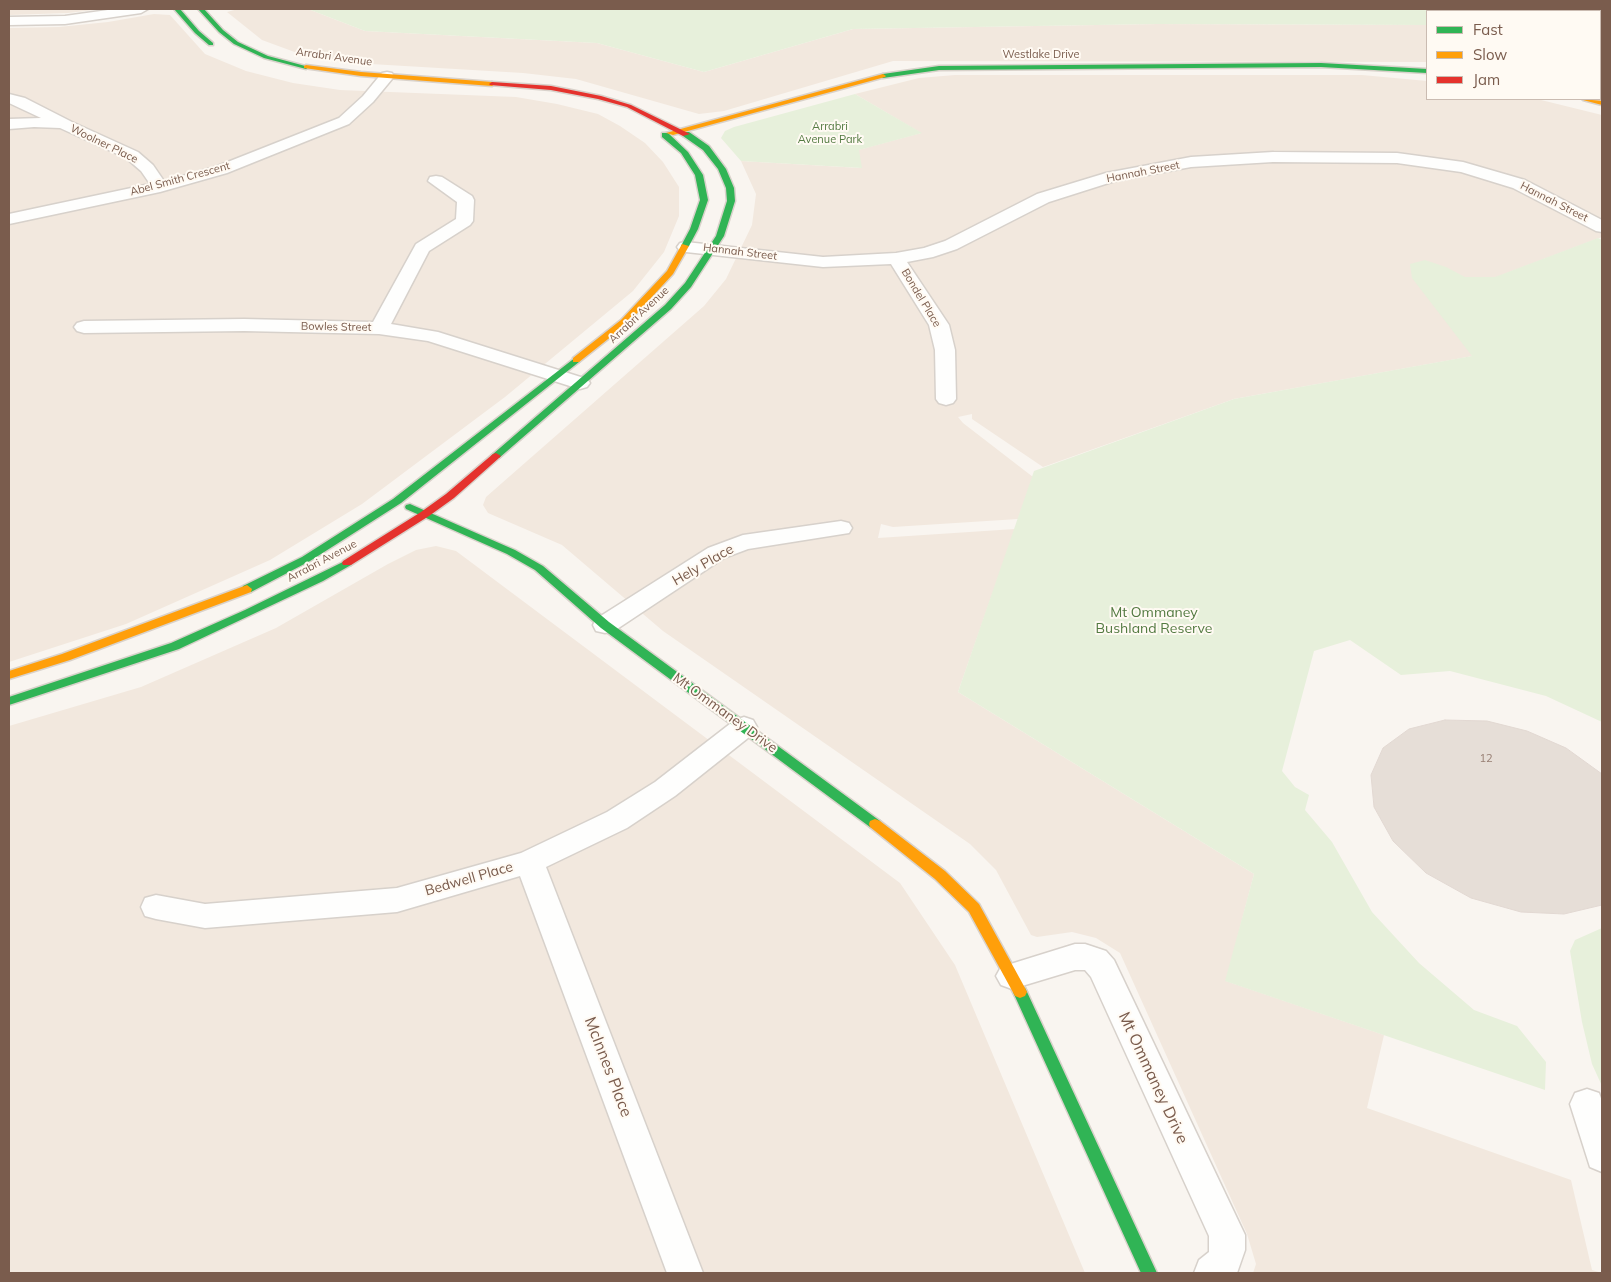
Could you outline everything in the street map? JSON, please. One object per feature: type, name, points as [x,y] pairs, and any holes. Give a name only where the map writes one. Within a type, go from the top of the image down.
[{"type":"street","points":[[9,21],[65,20],[140,9]]},
{"type":"street","points":[[177,9],[197,32],[223,51]]},
{"type":"street","name":"Arrabri Avenue","points":[[9,675],[66,657],[241,592],[306,559],[397,501],[624,322],[670,272],[686,247],[704,200],[699,175],[684,152],[664,134],[619,113],[580,102],[534,94],[384,80],[320,70],[266,57],[227,37],[201,9]]},
{"type":"street","name":"Arrabri Avenue","points":[[9,701],[175,646],[319,578],[378,545],[424,514],[450,496],[668,307],[688,286],[712,249],[728,215],[731,200],[730,188],[722,169],[706,148],[682,130],[629,106],[578,92],[530,85],[384,80],[322,81],[253,64]]},
{"type":"street","name":"Westlake Drive","points":[[664,134],[871,78],[939,68],[1321,65],[1426,71]]},
{"type":"street","name":"Abel Smith Crescent","points":[[9,219],[160,187],[221,170],[344,121],[384,80]]},
{"type":"street","name":"Woolner Place","points":[[9,98],[20,101],[137,159],[147,168],[160,187]]},
{"type":"street","points":[[1589,100],[1602,103]]},
{"type":"street","name":"Woolner Place","points":[[9,124],[41,122],[66,125]]},
{"type":"street","name":"Hannah Street","points":[[686,247],[824,262],[896,258],[927,253],[951,245],[1043,198],[1104,179],[1159,167],[1228,159],[1362,156],[1443,163],[1490,174],[1519,184],[1602,227]]},
{"type":"street","points":[[379,328],[422,248],[464,220],[466,200],[436,181]]},
{"type":"street","name":"Bondel Place","points":[[896,258],[939,325],[945,350],[946,399]]},
{"type":"street","name":"Bowles Street","points":[[84,327],[244,325],[379,328],[431,336],[580,383]]},
{"type":"street","name":"Mt Ommaney Drive","points":[[397,501],[511,552],[539,568],[605,625],[908,848],[940,875],[974,908],[1012,976],[1148,1273]]},
{"type":"street","name":"Hely Place","points":[[605,625],[716,553],[743,542],[841,528]]},
{"type":"street","name":"Bedwell Place","points":[[156,907],[205,916],[397,900],[529,862],[617,820],[665,789],[744,727]]},
{"type":"street","name":"McInnes Place","points":[[529,862],[685,1273]]},
{"type":"street","name":"Mt Ommaney Drive","points":[[1012,976],[1075,957],[1095,960],[1103,969],[1227,1235],[1227,1250],[1224,1262],[1212,1273]]},
{"type":"street","points":[[1587,1104],[1602,1156]]},
{"type":"shaded area","points":[[9,9],[102,9],[68,13],[9,15]]},
{"type":"shaded area","points":[[238,9],[308,9],[365,31],[597,43],[704,72],[853,29],[1157,24],[1426,25],[1426,62],[893,61],[724,111],[699,114],[576,79],[523,73],[354,63],[300,54],[262,40],[227,12]]},
{"type":"shaded area","points":[[154,14],[170,15],[205,54],[246,71],[293,83],[340,90],[516,97],[598,114],[645,143],[663,162],[679,187],[679,216],[664,252],[633,291],[505,397],[362,504],[270,560],[126,624],[9,662],[9,28],[59,27],[108,22]]},
{"type":"shaded area","points":[[955,75],[1362,75],[1426,81],[1426,100],[1541,100],[1602,115],[1602,237],[1441,298],[1473,356],[1234,399],[1043,467],[972,419],[972,414],[958,417],[963,423],[1033,477],[1018,519],[893,527],[881,524],[878,538],[1015,529],[958,692],[1254,874],[1226,981],[1384,1035],[1367,1108],[1571,1180],[1592,1270],[1602,1273],[1253,1273],[1256,1264],[1247,1234],[1120,953],[1096,938],[1072,932],[1037,937],[1031,935],[996,870],[970,844],[663,631],[562,545],[488,513],[483,505],[486,497],[704,306],[726,279],[752,225],[756,194],[741,161],[861,168],[858,150],[921,133],[855,94],[919,78]]},
{"type":"shaded area","points":[[436,546],[456,551],[900,883],[955,965],[1085,1273],[9,1273],[9,726],[141,687],[276,628],[416,550]]},
{"type":"green space","points":[[308,9],[1602,9],[1602,44],[1601,10],[1426,10],[1426,25],[1157,24],[853,29],[704,72],[597,43],[365,31]]},
{"type":"green space","name":"Arrabri Avenue Park","points":[[855,94],[922,133],[859,150],[862,168],[741,161],[721,138],[725,131],[734,127]]},
{"type":"green space","name":"Mt Ommaney Bushland Reserve","points":[[1598,238],[1602,240],[1602,722],[1546,696],[1450,671],[1401,675],[1350,640],[1314,651],[1282,771],[1295,787],[1309,795],[1305,810],[1332,842],[1372,912],[1419,963],[1474,1010],[1517,1026],[1546,1062],[1545,1090],[1225,981],[1254,874],[958,692],[1034,471],[1234,399],[1472,356],[1412,278],[1410,264],[1425,260],[1446,267],[1465,277],[1495,277]]},
{"type":"green space","points":[[1602,928],[1602,1086],[1592,1064],[1582,1022],[1570,951],[1575,940]]},
{"type":"building","points":[[1445,720],[1487,721],[1527,731],[1566,748],[1602,774],[1602,905],[1564,914],[1521,912],[1471,898],[1426,873],[1393,841],[1374,807],[1371,775],[1383,748],[1409,729]]},
{"type":"traffic: fast","points":[[177,9],[197,32],[211,44]]},
{"type":"traffic: fast","points":[[201,9],[221,31],[236,43],[266,57],[306,67]]},
{"type":"traffic: fast","points":[[883,76],[939,68],[1321,65],[1426,71]]},
{"type":"traffic: fast","points":[[496,456],[668,307],[688,285],[720,236],[731,201],[730,188],[722,169],[706,148],[686,134]]},
{"type":"traffic: fast","points":[[665,135],[684,152],[699,175],[704,200],[694,229],[685,246]]},
{"type":"traffic: fast","points":[[247,589],[306,559],[397,501],[576,360]]},
{"type":"traffic: fast","points":[[410,507],[511,552],[539,568],[605,625],[875,824]]},
{"type":"traffic: fast","points":[[9,701],[175,646],[249,613],[319,579],[347,563]]},
{"type":"traffic: fast","points":[[1020,992],[1149,1273]]},
{"type":"traffic: slow","points":[[306,67],[361,74],[492,84]]},
{"type":"traffic: slow","points":[[670,133],[883,76]]},
{"type":"traffic: slow","points":[[1589,100],[1602,103]]},
{"type":"traffic: slow","points":[[576,360],[624,322],[670,272],[685,246]]},
{"type":"traffic: slow","points":[[9,675],[66,657],[247,589]]},
{"type":"traffic: slow","points":[[875,824],[940,875],[974,908],[1020,992]]},
{"type":"traffic: jam","points":[[492,84],[551,88],[599,97],[629,106],[686,134]]},
{"type":"traffic: jam","points":[[347,563],[425,514],[450,496],[496,456]]}]
